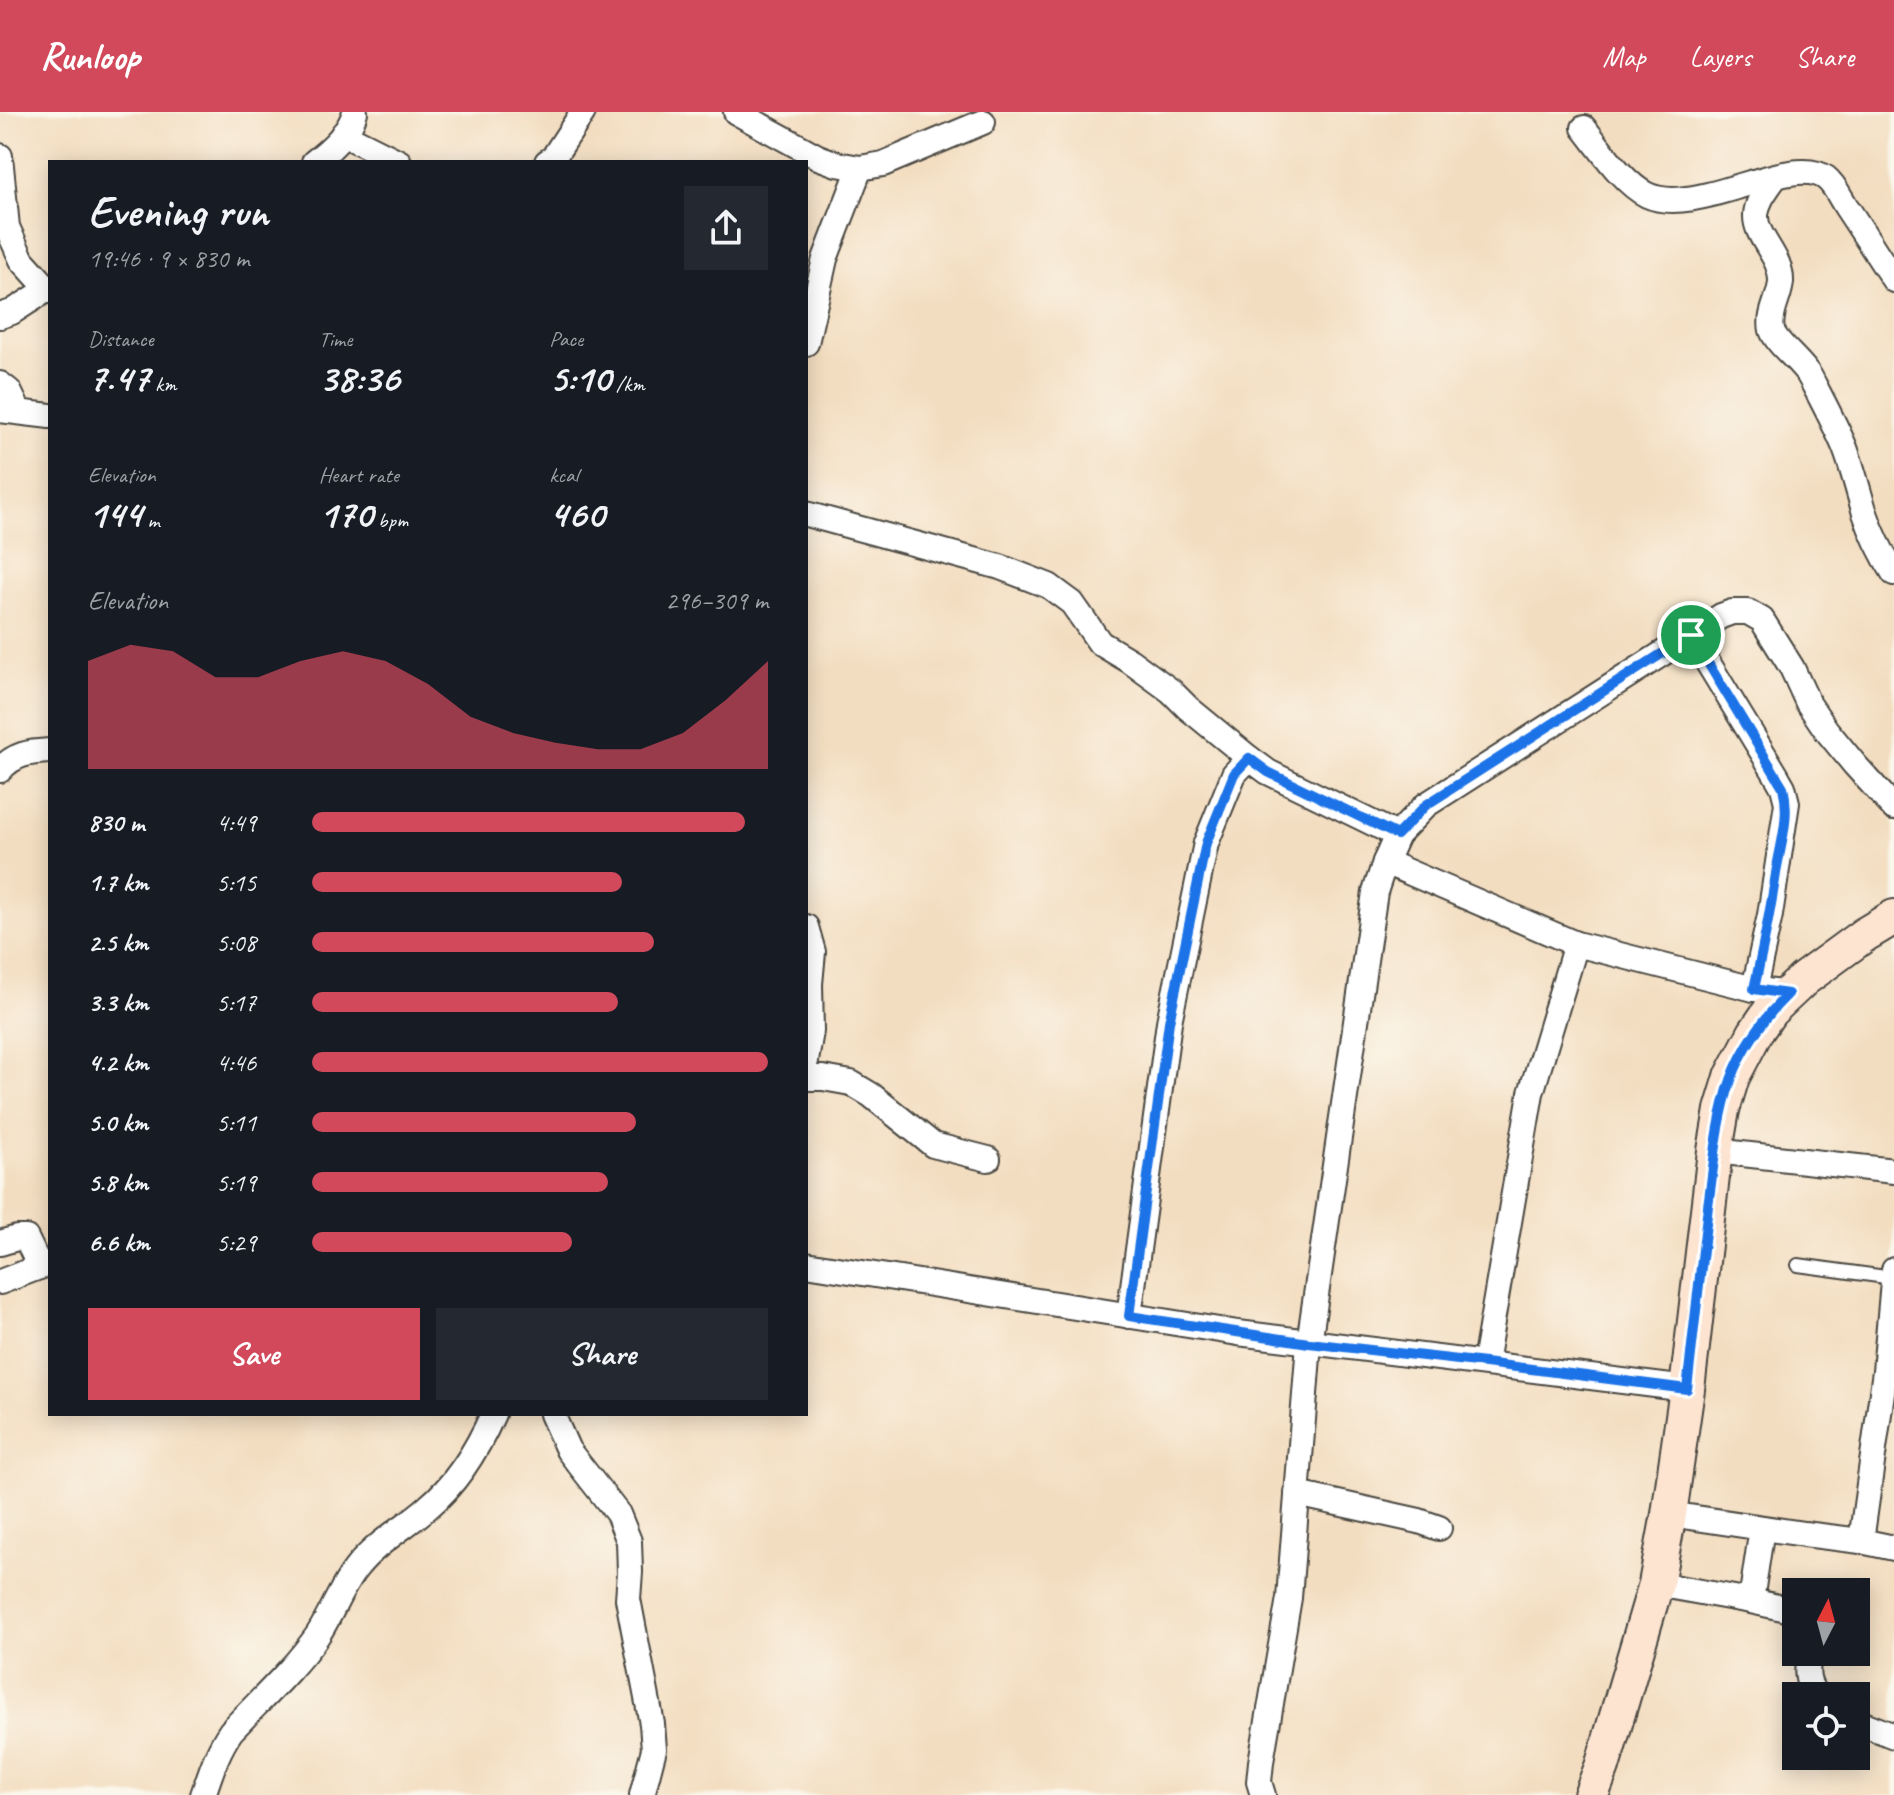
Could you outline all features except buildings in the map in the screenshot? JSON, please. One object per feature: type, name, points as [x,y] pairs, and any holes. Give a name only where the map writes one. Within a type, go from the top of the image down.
[{"type":"street","points":[[317,160],[343,134],[355,112]]},
{"type":"street","points":[[550,160],[583,112]]},
{"type":"street","points":[[736,112],[818,157],[860,168],[883,164],[983,122]]},
{"type":"street","points":[[1584,128],[1627,180],[1648,195],[1669,200],[1710,195],[1792,172],[1809,172],[1826,177],[1894,280]]},
{"type":"street","points":[[343,134],[395,160]]},
{"type":"street","points":[[0,156],[7,227],[22,260],[48,289]]},
{"type":"street","points":[[808,334],[825,259],[860,168]]},
{"type":"street","points":[[1775,177],[1761,199],[1756,215],[1759,230],[1780,269],[1781,282],[1771,327],[1774,335],[1808,373],[1845,449],[1866,516],[1881,552],[1894,573]]},
{"type":"street","points":[[0,316],[48,291]]},
{"type":"street","points":[[0,384],[9,391],[10,411],[48,416]]},
{"type":"street","points":[[812,515],[1000,567],[1049,586],[1072,603],[1100,643],[1171,691],[1268,772],[1397,835]]},
{"type":"street","points":[[1263,1795],[1259,1782],[1261,1762],[1289,1598],[1309,1343],[1375,892],[1397,835],[1426,805],[1721,616],[1732,612],[1748,612],[1762,620],[1792,668],[1808,703],[1855,765],[1894,808]]},
{"type":"street","points":[[1691,635],[1775,773],[1787,803],[1770,915],[1754,989]]},
{"type":"street","points":[[0,770],[19,755],[48,751]]},
{"type":"street","points":[[1129,1316],[1169,1022],[1206,843],[1234,774],[1249,758]]},
{"type":"street","points":[[1385,862],[1576,944],[1754,989],[1788,994]]},
{"type":"street","points":[[1591,1795],[1656,1584],[1687,1389],[1715,1151],[1732,1077],[1770,1011],[1804,979],[1894,917]]},
{"type":"street","points":[[808,934],[813,952],[808,1049]]},
{"type":"street","points":[[1485,1363],[1531,1093],[1576,944]]},
{"type":"street","points":[[808,1078],[851,1083],[871,1095],[933,1145],[988,1159]]},
{"type":"street","points":[[1715,1151],[1894,1171]]},
{"type":"street","points":[[0,1243],[26,1238],[45,1265],[0,1282]]},
{"type":"street","points":[[808,1264],[1309,1343],[1687,1389]]},
{"type":"street","points":[[1861,1541],[1889,1372],[1894,1270]]},
{"type":"street","points":[[203,1795],[215,1758],[231,1731],[318,1634],[357,1566],[387,1538],[428,1508],[453,1482],[485,1433],[492,1416]]},
{"type":"street","points":[[553,1416],[568,1450],[618,1514],[629,1541],[628,1599],[654,1749],[642,1795]]},
{"type":"street","points":[[1297,1494],[1439,1528]]},
{"type":"street","points":[[1669,1514],[1894,1548]]},
{"type":"street","points":[[1751,1601],[1762,1528]]},
{"type":"street","points":[[1656,1584],[1782,1608]]},
{"type":"street","points":[[1870,1727],[1894,1736]]},
{"type":"lane","points":[[1798,1265],[1893,1278]]},
{"type":"route","points":[[1691,635],[1783,787],[1787,803],[1785,820],[1754,989],[1788,994],[1770,1011],[1755,1033],[1732,1077],[1722,1110],[1687,1389],[1309,1343],[1129,1316],[1169,1022],[1206,843],[1234,774],[1249,758],[1268,772],[1397,835],[1426,805],[1691,635]]}]
